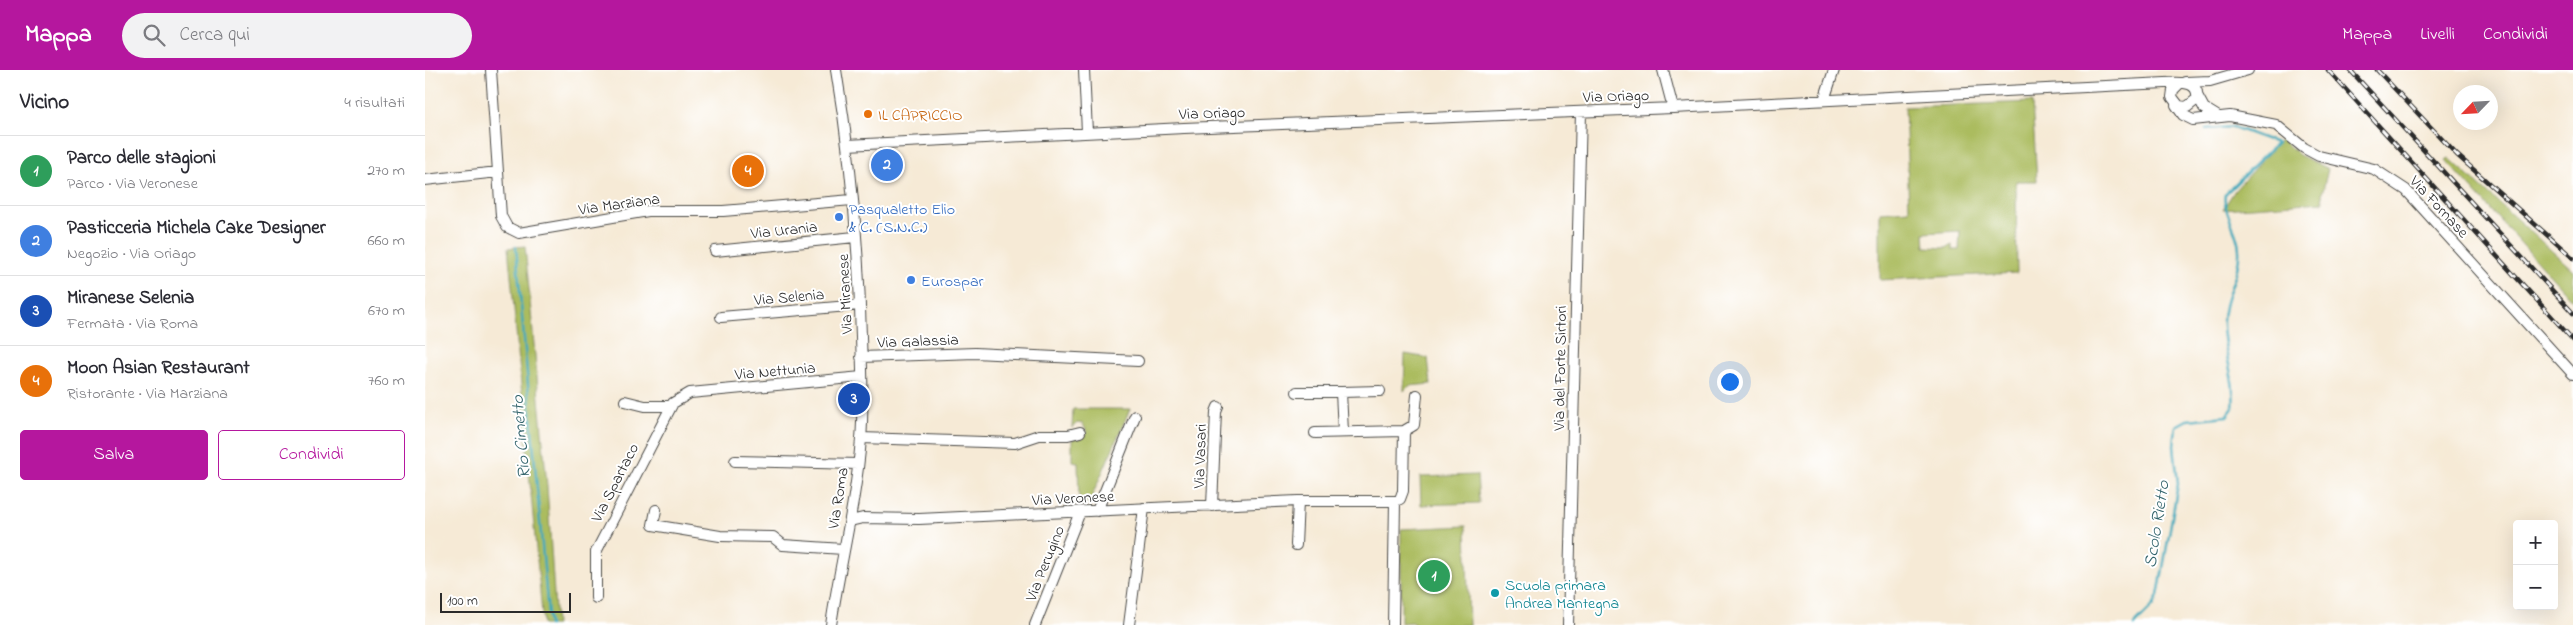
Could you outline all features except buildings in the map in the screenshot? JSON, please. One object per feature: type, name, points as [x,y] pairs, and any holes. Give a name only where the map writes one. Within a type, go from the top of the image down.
[{"type":"street","name":"Via Marziana","points":[[491,70],[501,216],[507,227],[519,233],[648,211],[723,211],[852,200]]},
{"type":"street","name":"Via Miranese","points":[[836,70],[847,145],[852,200],[860,305],[863,398]]},
{"type":"street","points":[[1084,70],[1087,132]]},
{"type":"street","points":[[1663,70],[1673,108]]},
{"type":"street","points":[[1825,100],[1834,70]]},
{"type":"street","name":"Via Oriago","points":[[847,145],[1087,132],[1673,108],[2147,85],[2210,81],[2248,70]]},
{"type":"street","name":"Via Oriago","points":[[2147,85],[2168,92],[2183,108],[2191,106],[2197,93],[2210,81]]},
{"type":"street","points":[[2174,100],[2175,87],[2182,83],[2193,85],[2204,108],[2217,116]]},
{"type":"street","name":"Via Fornase","points":[[2174,100],[2187,118],[2193,120],[2217,116],[2246,117],[2276,125],[2304,148],[2319,156],[2374,169],[2399,184],[2573,374]]},
{"type":"street","name":"Via del Forte Sirtori","points":[[1568,625],[1581,112]]},
{"type":"street","points":[[425,180],[498,172]]},
{"type":"street","name":"Via Urania","points":[[715,251],[855,237]]},
{"type":"street","name":"Via Selenia","points":[[721,317],[860,305]]},
{"type":"street","name":"Via Galassia","points":[[861,357],[975,353],[1138,361]]},
{"type":"street","name":"Via Nettunia","points":[[690,393],[862,377]]},
{"type":"street","points":[[1297,392],[1380,391]]},
{"type":"street","points":[[1341,392],[1343,432]]},
{"type":"street","name":"Via Spartaco","points":[[595,598],[596,552],[671,406],[690,393]]},
{"type":"street","points":[[1315,434],[1405,431],[1414,425],[1417,394]]},
{"type":"street","name":"Via Roma","points":[[831,625],[833,602],[850,521],[861,438],[863,398]]},
{"type":"street","points":[[625,401],[645,406],[671,406]]},
{"type":"street","name":"Via Vasari","points":[[1212,506],[1216,412],[1218,407]]},
{"type":"street","points":[[1097,511],[1135,416]]},
{"type":"street","points":[[1393,625],[1395,500],[1399,499],[1403,491],[1405,431]]},
{"type":"street","points":[[861,438],[1015,443],[1039,435],[1068,435],[1080,432]]},
{"type":"street","points":[[735,462],[858,464]]},
{"type":"street","name":"Via Veronese","points":[[850,521],[863,518],[919,519],[1298,501],[1395,500]]},
{"type":"street","points":[[1297,545],[1298,501]]},
{"type":"street","points":[[1129,625],[1144,508]]},
{"type":"street","points":[[656,510],[653,525],[720,536],[773,537],[783,544],[843,549]]},
{"type":"street","name":"Via Perugino","points":[[1035,625],[1080,512]]},
{"type":"street","name":"Via Roma","points":[[825,625],[833,602]]},
{"type":"green space","points":[[2032,102],[2037,181],[2016,181],[2017,273],[1880,280],[1880,212],[1909,210],[1905,107]],"holes":[[[1960,231],[1959,250],[1952,250],[1952,245],[1946,248],[1925,247],[1924,233]]]},
{"type":"green space","points":[[2281,139],[2299,155],[2328,169],[2322,194],[2323,202],[2223,209],[2235,190]]},
{"type":"green space","points":[[2449,158],[2573,270],[2573,301],[2446,160]]},
{"type":"green space","points":[[525,246],[547,486],[556,625],[543,625],[508,248]]},
{"type":"green space","points":[[1405,354],[1428,358],[1431,384],[1409,386],[1404,391]]},
{"type":"green space","points":[[1073,409],[1130,409],[1089,503],[1079,503],[1078,462],[1072,461],[1072,439],[1082,438],[1087,432],[1083,424],[1077,423],[1072,428]]},
{"type":"green space","points":[[1477,475],[1479,503],[1421,505],[1420,477]]},
{"type":"green space","points":[[1466,526],[1469,625],[1414,625],[1414,622],[1401,623],[1401,529]]},
{"type":"waterway","name":"Scolo Rietto","points":[[2134,625],[2154,605],[2158,596],[2178,484],[2174,446],[2176,426],[2187,420],[2227,416],[2233,408],[2233,387],[2225,345],[2223,314],[2237,268],[2239,249],[2226,207],[2225,194],[2277,143],[2233,127],[2206,129]]},
{"type":"waterway","name":"Rio Cimetto","points":[[516,247],[549,625]]},
{"type":"railway","points":[[2328,70],[2573,340]]},
{"type":"railway","points":[[2350,70],[2573,313]]},
{"type":"railway","points":[[2377,70],[2457,155],[2573,258]]},
{"type":"place","name":"IL CAPRICCIO","points":[[868,114]]},
{"type":"place","name":"Pasticceria Michela Cake Designer","points":[[887,165]]},
{"type":"place","name":"Moon Asian Restaurant","points":[[748,171]]},
{"type":"place","name":"Pasqualetto Elio & C. (S.N.C.)","points":[[839,217]]},
{"type":"place","name":"Eurospar","points":[[911,280]]},
{"type":"place","name":"Miranese Selenia","points":[[854,399]]},
{"type":"place","name":"Parco delle stagioni","points":[[1434,576]]},
{"type":"place","name":"Scuola primara Andrea Mantegna","points":[[1495,593]]}]
